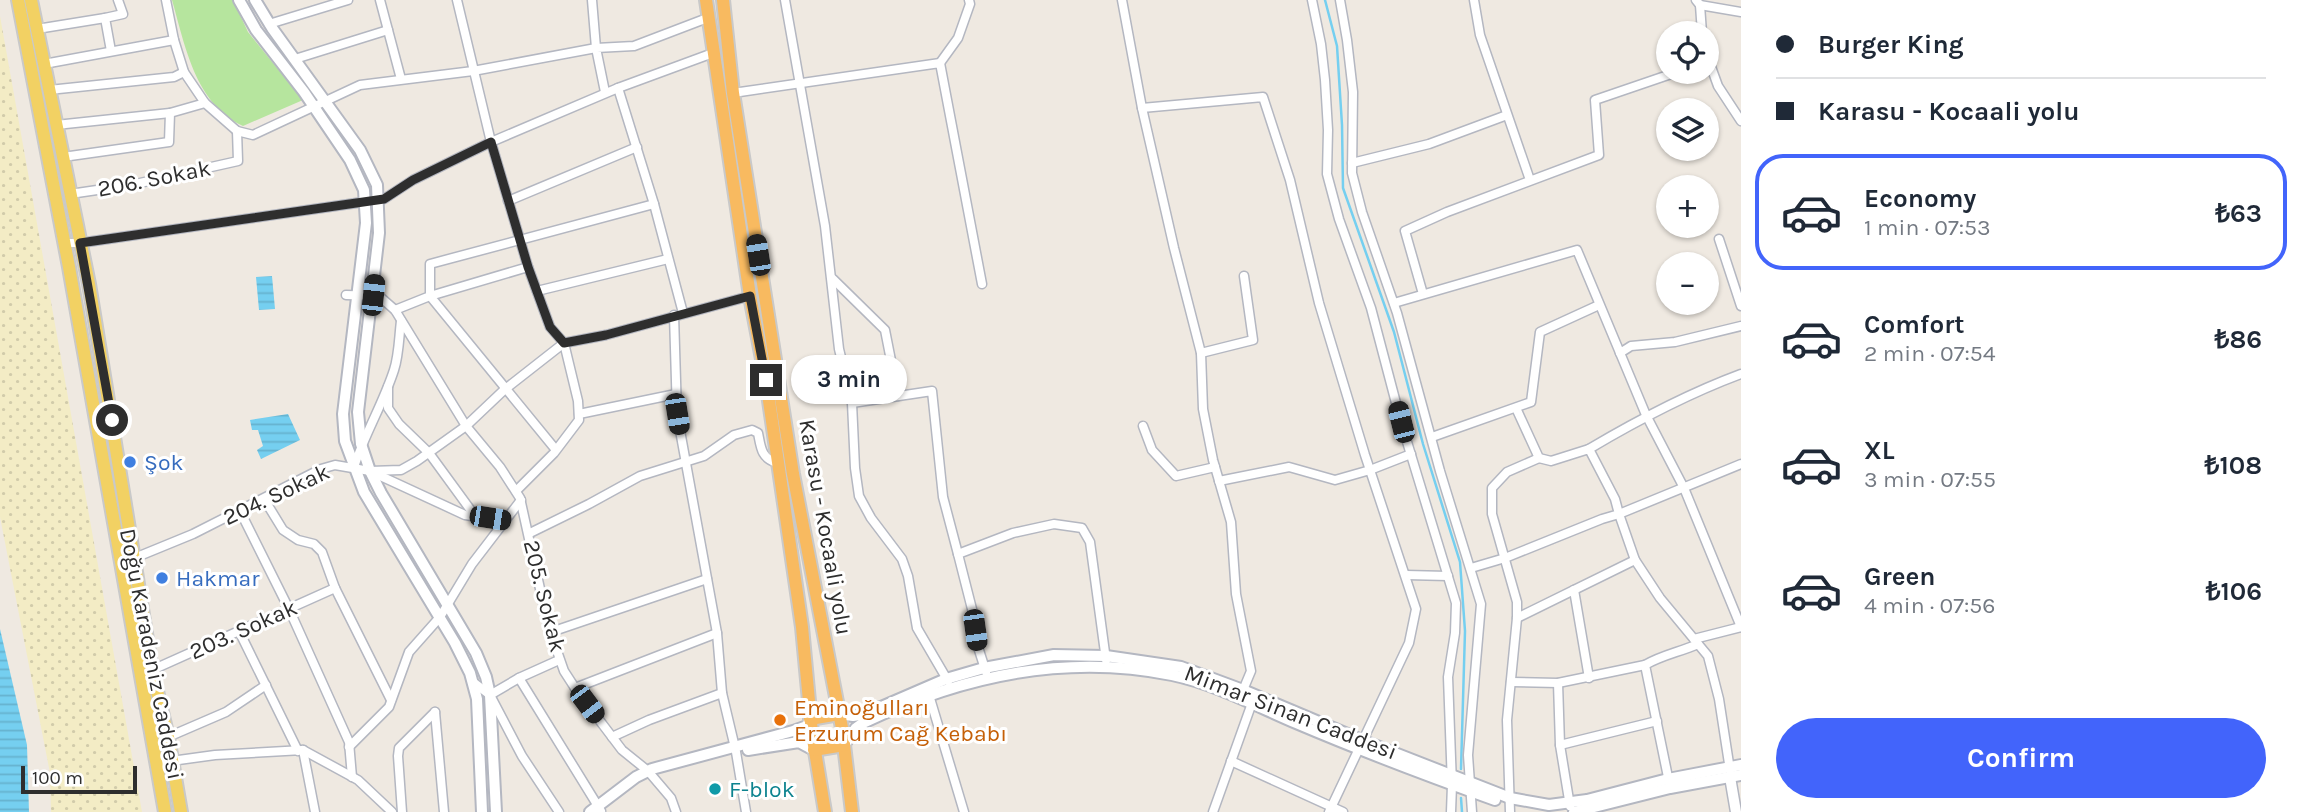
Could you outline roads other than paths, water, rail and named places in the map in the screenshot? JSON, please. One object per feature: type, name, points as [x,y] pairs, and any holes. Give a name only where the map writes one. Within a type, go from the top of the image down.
[{"type":"highway","name":"Karasu - Kocaali yolu","points":[[706,0],[750,296],[766,380],[802,627],[811,733],[825,812]]},
{"type":"highway","name":"Karasu - Kocaali yolu","points":[[723,0],[733,93],[793,474],[839,714],[852,812]]},
{"type":"highway","points":[[810,719],[839,714]]},
{"type":"highway","points":[[814,750],[844,744]]},
{"type":"main road","name":"Doğu Karadeniz Caddesi","points":[[18,0],[127,560],[173,760],[181,812]]},
{"type":"main road","name":"Doğu Karadeniz Caddesi","points":[[32,0],[115,434],[127,560],[165,812]]},
{"type":"main road","points":[[239,0],[256,30],[360,150],[377,186],[379,233],[358,412],[361,444],[370,471],[476,653],[486,677],[490,695],[496,812]]},
{"type":"main road","points":[[255,0],[295,59],[364,190],[366,223],[352,295],[343,414],[345,441],[364,492],[455,643],[472,682],[477,699],[482,812]]},
{"type":"main road","name":"Mimar Sinan Caddesi","points":[[839,714],[864,714],[948,683],[1054,655],[1106,656],[1181,667],[1362,745]]},
{"type":"main road","name":"Mimar Sinan Caddesi","points":[[986,673],[1037,668],[1107,668],[1173,676],[1242,694],[1252,703],[1510,804],[1550,812]]},
{"type":"main road","name":"Mimar Sinan Caddesi","points":[[844,744],[863,723],[929,695],[948,683]]},
{"type":"main road","points":[[597,810],[650,773],[793,732],[807,726],[810,719]]},
{"type":"main road","points":[[736,749],[799,742],[814,750]]},
{"type":"main road","name":"Mimar Sinan Caddesi","points":[[1510,804],[1549,805],[1572,809],[1669,784],[1736,771]]},
{"type":"street","points":[[37,29],[122,14],[118,0]]},
{"type":"street","points":[[166,0],[184,72],[205,103],[237,131],[253,135],[360,85],[473,71],[596,48],[634,46],[710,17]]},
{"type":"street","points":[[269,24],[348,0]]},
{"type":"street","points":[[380,0],[401,79]]},
{"type":"street","points":[[457,0],[508,201],[550,327],[564,343],[578,401],[579,420],[556,450],[516,491]]},
{"type":"street","points":[[592,0],[596,48],[605,92]]},
{"type":"street","points":[[785,0],[832,278],[839,349],[852,403],[859,496],[902,559],[908,576],[917,628],[948,683]]},
{"type":"street","points":[[733,93],[940,63],[958,38],[969,0]]},
{"type":"street","points":[[1122,0],[1142,108],[1201,353],[1203,409],[1215,467],[1231,522],[1236,594],[1251,671],[1242,694]]},
{"type":"street","points":[[1311,0],[1325,80],[1327,174],[1339,219],[1371,307],[1411,454],[1456,603],[1455,633],[1448,677],[1451,812]]},
{"type":"street","points":[[1340,0],[1348,40],[1353,92],[1352,173],[1362,212],[1394,303],[1481,604],[1468,755],[1472,812]]},
{"type":"street","points":[[1474,0],[1480,35],[1530,180]]},
{"type":"street","points":[[1700,21],[1698,3],[1741,12]]},
{"type":"street","points":[[105,18],[111,51]]},
{"type":"street","points":[[295,59],[388,30]]},
{"type":"street","points":[[44,64],[174,40]]},
{"type":"street","points":[[64,243],[80,243],[378,200],[491,142],[605,92],[713,53]]},
{"type":"street","points":[[940,63],[982,284]]},
{"type":"street","points":[[49,90],[174,76],[184,72]]},
{"type":"street","points":[[1423,294],[1405,231],[1447,212],[1599,155],[1595,100],[1656,79]]},
{"type":"street","points":[[1716,84],[1741,121]]},
{"type":"street","points":[[618,88],[654,204],[678,314],[676,394],[684,462],[717,633],[722,692],[736,749],[746,812]]},
{"type":"street","points":[[1142,108],[1263,97],[1290,180],[1319,303],[1416,610],[1409,643],[1330,810]]},
{"type":"street","points":[[56,125],[170,113],[205,103]]},
{"type":"street","points":[[63,157],[169,142],[170,113]]},
{"type":"street","points":[[1352,163],[1429,144],[1507,115]]},
{"type":"street","name":"206. Sokak","points":[[70,194],[131,185],[238,160],[237,131]]},
{"type":"street","points":[[508,201],[636,147]]},
{"type":"street","points":[[556,450],[430,296],[430,264],[654,204]]},
{"type":"street","points":[[1719,239],[1741,306]]},
{"type":"street","points":[[1394,303],[1577,250],[1646,415],[1684,488],[1741,627],[1696,642],[1678,652],[1661,655],[1645,665],[1558,684],[1511,682]]},
{"type":"street","points":[[537,291],[668,259]]},
{"type":"street","points":[[395,310],[430,296],[528,267]]},
{"type":"street","points":[[1201,353],[1253,340],[1244,276]]},
{"type":"street","points":[[832,278],[885,330],[898,396]]},
{"type":"street","points":[[352,295],[373,295]]},
{"type":"street","name":"205. Sokak","points":[[373,295],[379,296],[395,310],[466,426],[500,467],[521,500],[559,660],[575,688],[622,750],[650,773],[671,798],[676,812]]},
{"type":"street","points":[[564,343],[750,296]]},
{"type":"street","points":[[1432,438],[1531,402],[1540,332],[1599,305]]},
{"type":"street","points":[[353,468],[396,367],[401,321]]},
{"type":"street","points":[[1620,353],[1631,346],[1675,342],[1741,326]]},
{"type":"street","name":"204. Sokak","points":[[127,560],[240,511],[321,469],[335,465],[370,471],[401,470],[466,426],[505,390],[564,343]]},
{"type":"street","points":[[1510,804],[1507,720],[1517,602],[1492,514],[1492,488],[1507,472],[1539,458],[1551,461],[1589,449],[1646,415],[1702,388],[1741,374]]},
{"type":"street","points":[[388,387],[388,408],[399,424],[429,453],[475,516]]},
{"type":"street","points":[[852,403],[932,391],[943,497],[986,673]]},
{"type":"street","points":[[579,414],[676,394]]},
{"type":"street","points":[[1516,408],[1539,458]]},
{"type":"street","points":[[1143,426],[1152,450],[1177,476],[1215,467]]},
{"type":"street","points":[[530,533],[640,476],[704,456],[734,435],[752,430],[758,433],[762,454],[767,460],[777,463]]},
{"type":"street","points":[[1589,449],[1615,499],[1636,559],[1660,598],[1708,656],[1736,771],[1736,812]]},
{"type":"street","points":[[1219,481],[1289,467],[1335,480],[1411,454]]},
{"type":"street","points":[[1472,568],[1619,514],[1741,464]]},
{"type":"street","points":[[370,471],[466,514],[505,521]]},
{"type":"street","points":[[264,499],[283,530],[298,540],[314,544],[322,552],[335,588],[391,700]]},
{"type":"street","points":[[349,747],[388,707],[409,652],[440,617],[472,564],[521,500]]},
{"type":"street","points":[[240,511],[289,609],[349,747],[352,777]]},
{"type":"street","points":[[958,554],[1013,533],[1054,524],[1082,528],[1090,542],[1107,668]]},
{"type":"street","points":[[1517,618],[1636,559]]},
{"type":"street","points":[[1406,575],[1448,576]]},
{"type":"street","points":[[551,632],[707,579]]},
{"type":"street","name":"203. Sokak","points":[[152,670],[335,588]]},
{"type":"street","points":[[1574,590],[1588,678]]},
{"type":"street","points":[[239,631],[300,751],[315,812]]},
{"type":"street","points":[[575,688],[717,633]]},
{"type":"street","points":[[490,695],[519,677],[559,660]]},
{"type":"street","points":[[1645,665],[1669,784]]},
{"type":"street","points":[[519,677],[597,810]]},
{"type":"street","points":[[472,682],[490,695],[522,756],[559,812]]},
{"type":"street","points":[[1558,684],[1560,745],[1572,809]]},
{"type":"street","points":[[168,737],[226,712],[266,685]]},
{"type":"street","points":[[612,737],[722,692]]},
{"type":"street","points":[[929,695],[964,812]]},
{"type":"street","points":[[1213,812],[1252,703]]},
{"type":"street","points":[[402,812],[399,748],[435,712],[443,812]]},
{"type":"street","points":[[1560,745],[1657,721]]},
{"type":"street","points":[[157,763],[215,755],[300,751],[352,777],[392,812]]},
{"type":"street","points":[[1231,761],[1330,810],[1343,812]]},
{"type":"water","points":[[272,276],[275,309],[259,310],[256,277]]},
{"type":"water","points":[[288,414],[300,440],[261,459],[257,450],[263,446],[258,430],[252,430],[250,420]]},
{"type":"water","points":[[0,629],[27,745],[29,812],[0,812]]},
{"type":"waterway","points":[[1325,0],[1337,46],[1343,188],[1394,332],[1423,444],[1460,562],[1465,631],[1461,769]]},
{"type":"waterway","points":[[1461,798],[1462,812]]},
{"type":"place","name":"Şok","points":[[130,462]]},
{"type":"place","name":"Hakmar","points":[[162,578]]},
{"type":"place","name":"Eminoğulları Erzurum Cağ Kebabı","points":[[780,720]]},
{"type":"place","name":"F-blok","points":[[715,789]]}]
